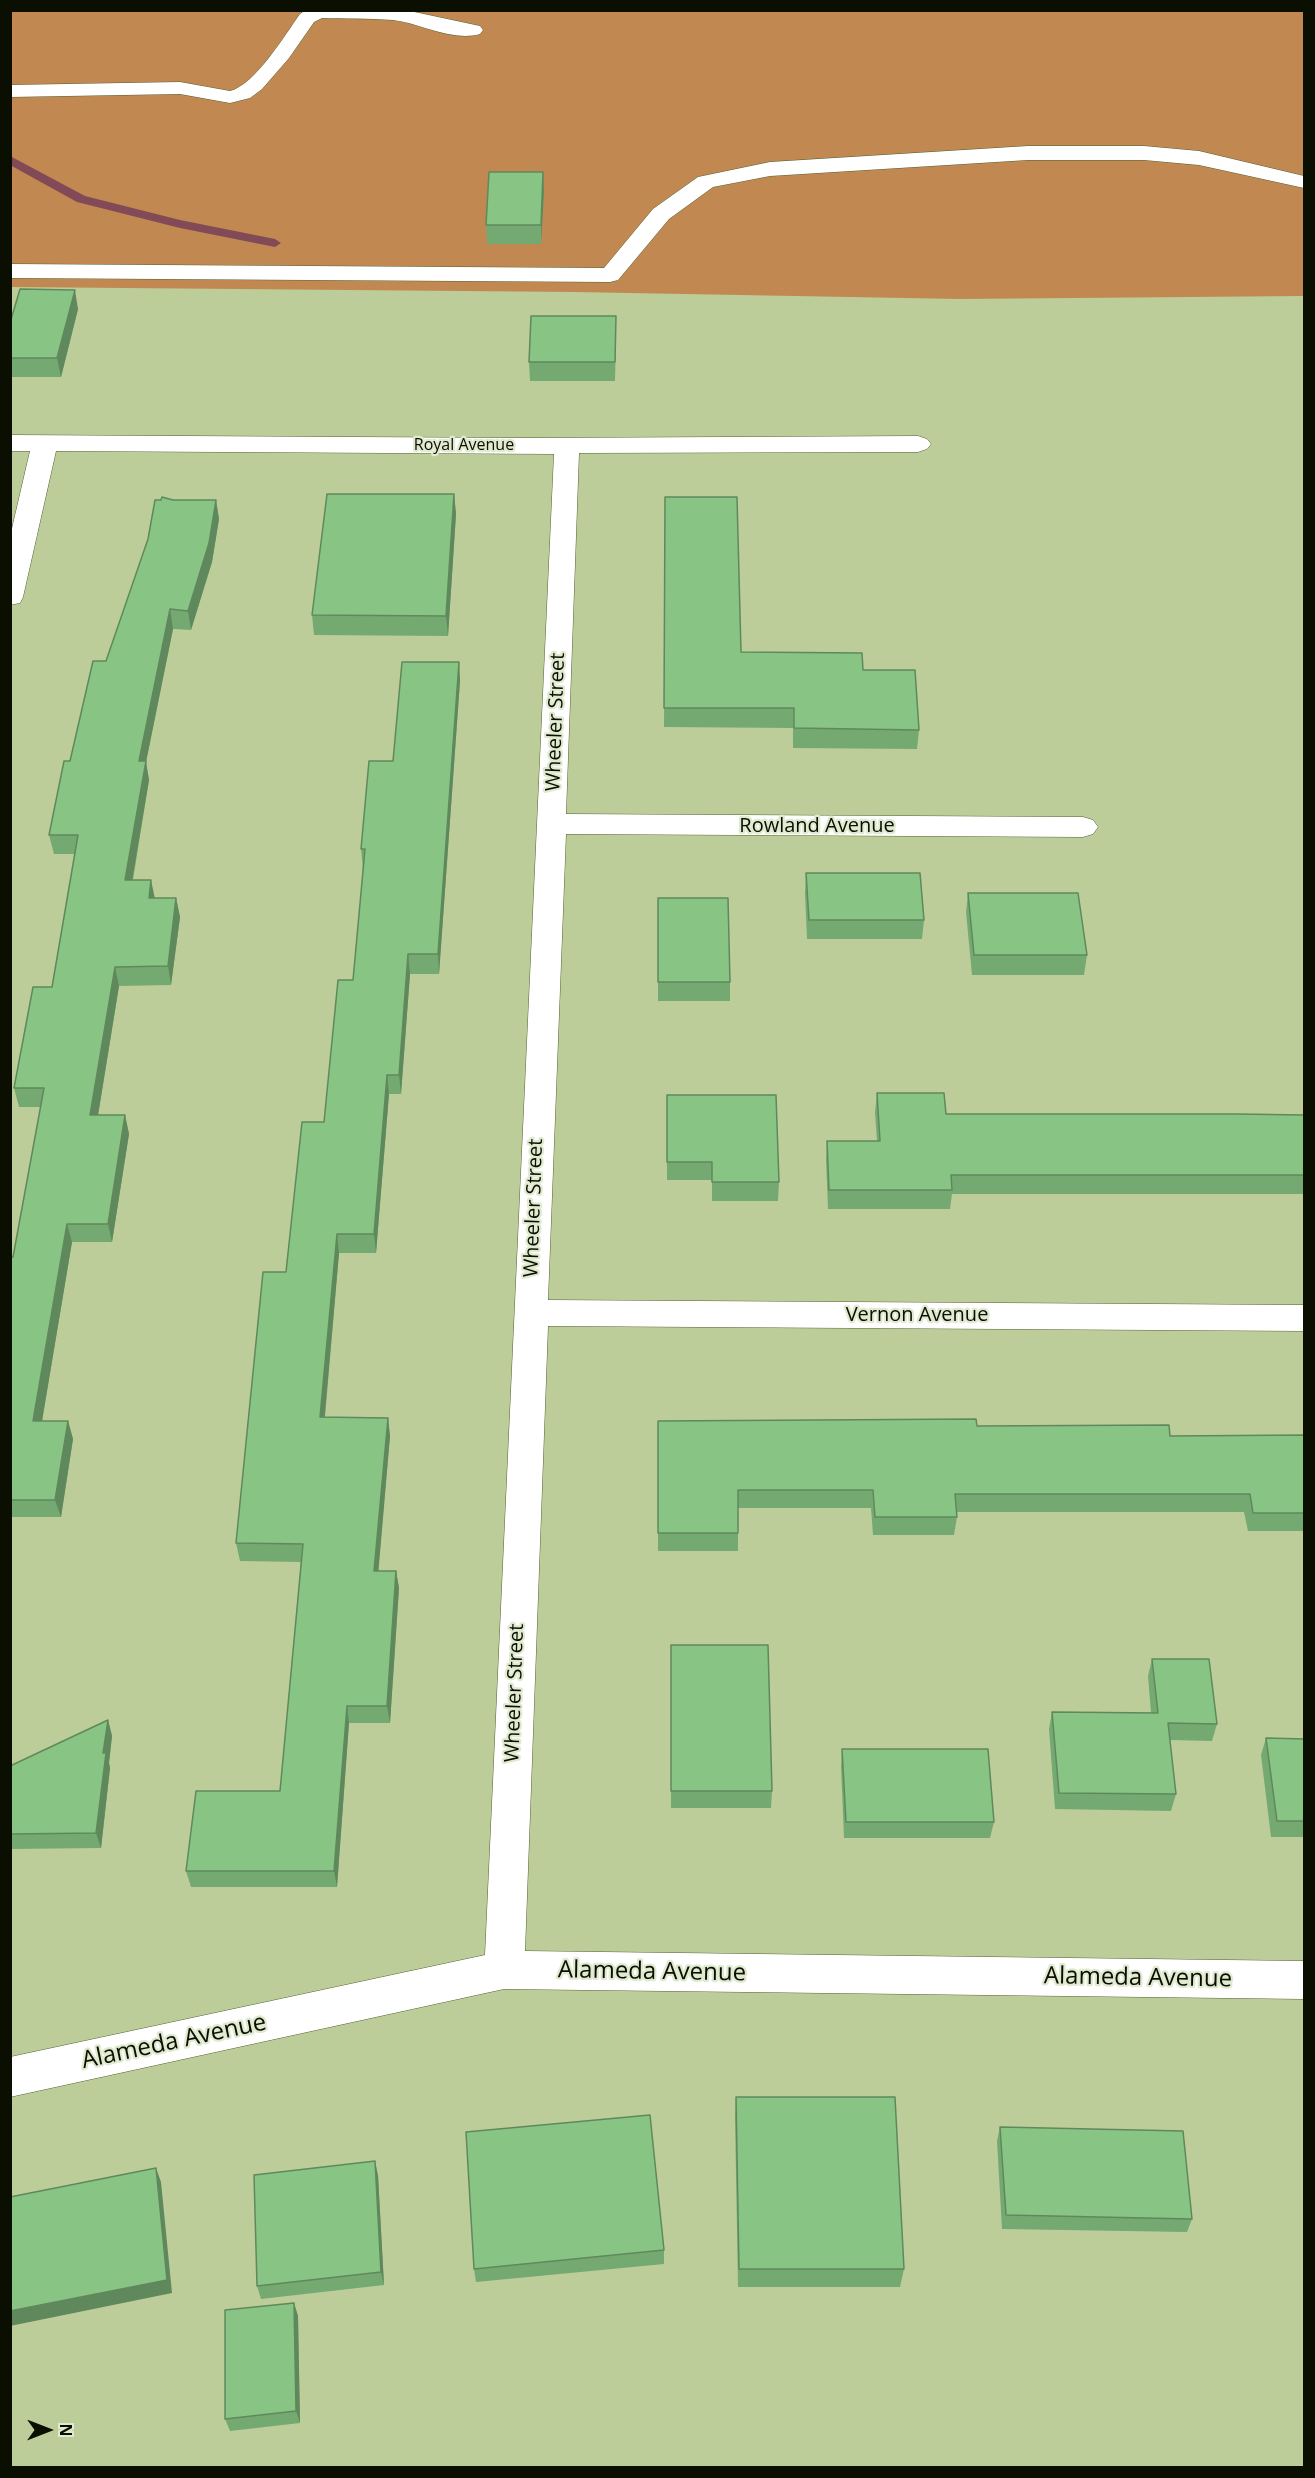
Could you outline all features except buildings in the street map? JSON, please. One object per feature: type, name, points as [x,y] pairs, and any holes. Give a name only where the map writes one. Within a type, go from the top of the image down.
[{"type":"street","name":"Royal Avenue","points":[[10,443],[567,446],[918,444]]},
{"type":"street","points":[[10,597],[45,443]]},
{"type":"street","name":"Wheeler Street","points":[[504,1970],[567,446]]},
{"type":"street","name":"Rowland Avenue","points":[[552,824],[1083,827]]},
{"type":"street","name":"Vernon Avenue","points":[[530,1313],[1305,1318]]},
{"type":"street","name":"Alameda Avenue","points":[[10,2077],[504,1970],[1305,1980]]},
{"type":"lane","points":[[10,91],[180,88],[230,97],[243,94],[255,85],[282,54],[307,18],[318,12],[395,14],[436,25],[473,30]]},
{"type":"lane","points":[[10,271],[610,275],[661,214],[706,182],[770,169],[1029,153],[1144,153],[1199,158],[1305,182]]},
{"type":"shaded area","points":[[11,11],[1304,11],[1304,296],[960,299],[574,292],[11,287]]},
{"type":"waterway","points":[[10,160],[81,199],[180,224],[275,243]]}]
